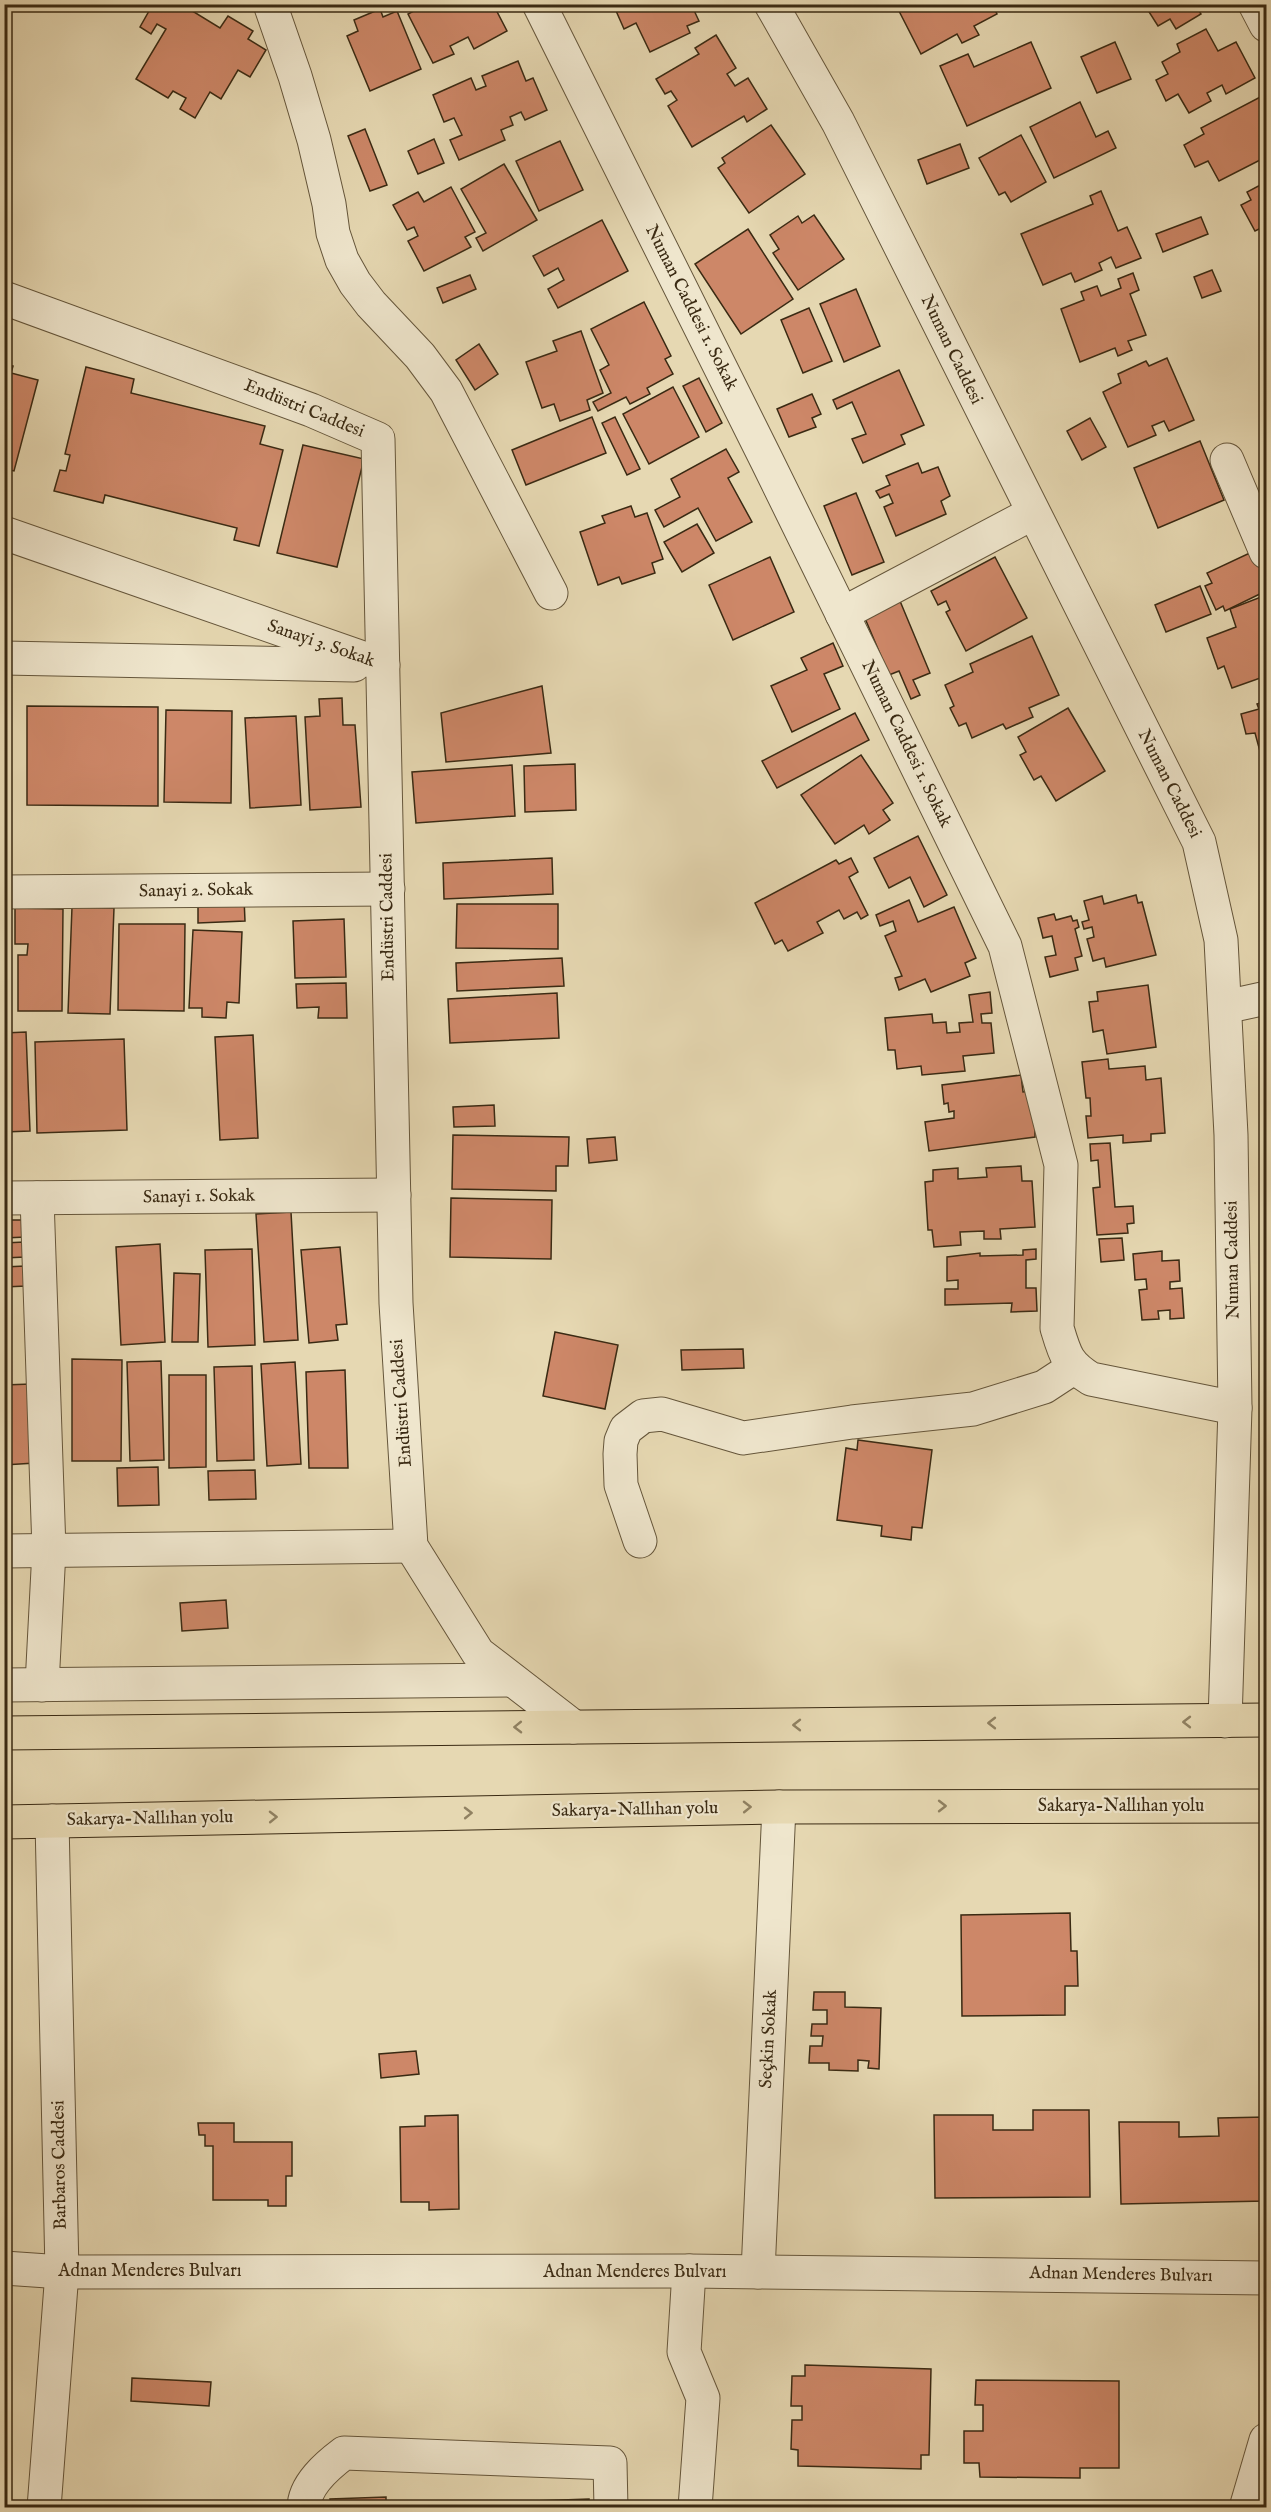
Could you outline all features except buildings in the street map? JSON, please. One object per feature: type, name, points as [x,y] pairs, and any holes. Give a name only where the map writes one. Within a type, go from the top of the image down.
[{"type":"main road","points":[[4,1732],[1266,1720]]},
{"type":"main road","name":"Sakarya-Nallıhan yolu","points":[[4,1822],[779,1807],[1266,1806]]},
{"type":"street","points":[[270,4],[314,140],[329,204],[333,233],[342,260],[355,283],[371,304],[420,356],[446,391],[551,593]]},
{"type":"street","name":"Numan Caddesi 1. Sokak","points":[[539,4],[1005,946],[1060,1165],[1057,1328],[1063,1348],[1073,1368]]},
{"type":"street","name":"Numan Caddesi","points":[[771,4],[838,122],[1199,842],[1221,940],[1231,1135],[1235,1408],[1225,1722]]},
{"type":"street","points":[[1255,4],[1266,25]]},
{"type":"street","name":"Endüstri Caddesi","points":[[4,298],[311,410],[378,439],[396,1303],[411,1546],[478,1653],[574,1727]]},
{"type":"street","points":[[1227,460],[1266,552]]},
{"type":"street","points":[[842,614],[1033,513]]},
{"type":"street","name":"Sanayi 3. Sokak","points":[[4,533],[383,665]]},
{"type":"street","name":"Sanayi 3. Sokak","points":[[4,658],[383,665]]},
{"type":"street","name":"Sanayi 2. Sokak","points":[[4,892],[388,889]]},
{"type":"street","points":[[1224,1007],[1266,998]]},
{"type":"street","name":"Sanayi 1. Sokak","points":[[4,1198],[394,1195]]},
{"type":"street","points":[[37,1198],[49,1551],[42,1685]]},
{"type":"street","points":[[640,1541],[621,1485],[620,1454],[621,1441],[626,1429],[635,1419],[643,1416],[662,1414],[743,1438],[852,1422],[974,1409],[1044,1387],[1073,1368],[1091,1379],[1235,1408]]},
{"type":"street","points":[[4,1551],[411,1546]]},
{"type":"street","points":[[4,1685],[512,1680]]},
{"type":"street","name":"Seçkin Sokak","points":[[758,2272],[779,1807]]},
{"type":"street","name":"Barbaros Caddesi","points":[[44,2508],[62,2272],[52,1821]]},
{"type":"street","name":"Adnan Menderes Bulvarı","points":[[4,2268],[62,2272],[689,2271],[1266,2278]]},
{"type":"street","points":[[689,2271],[684,2352],[703,2398],[695,2508]]},
{"type":"street","points":[[1246,2508],[1266,2440]]},
{"type":"street","points":[[304,2508],[304,2501],[320,2474],[344,2453],[610,2463],[611,2508]]}]
